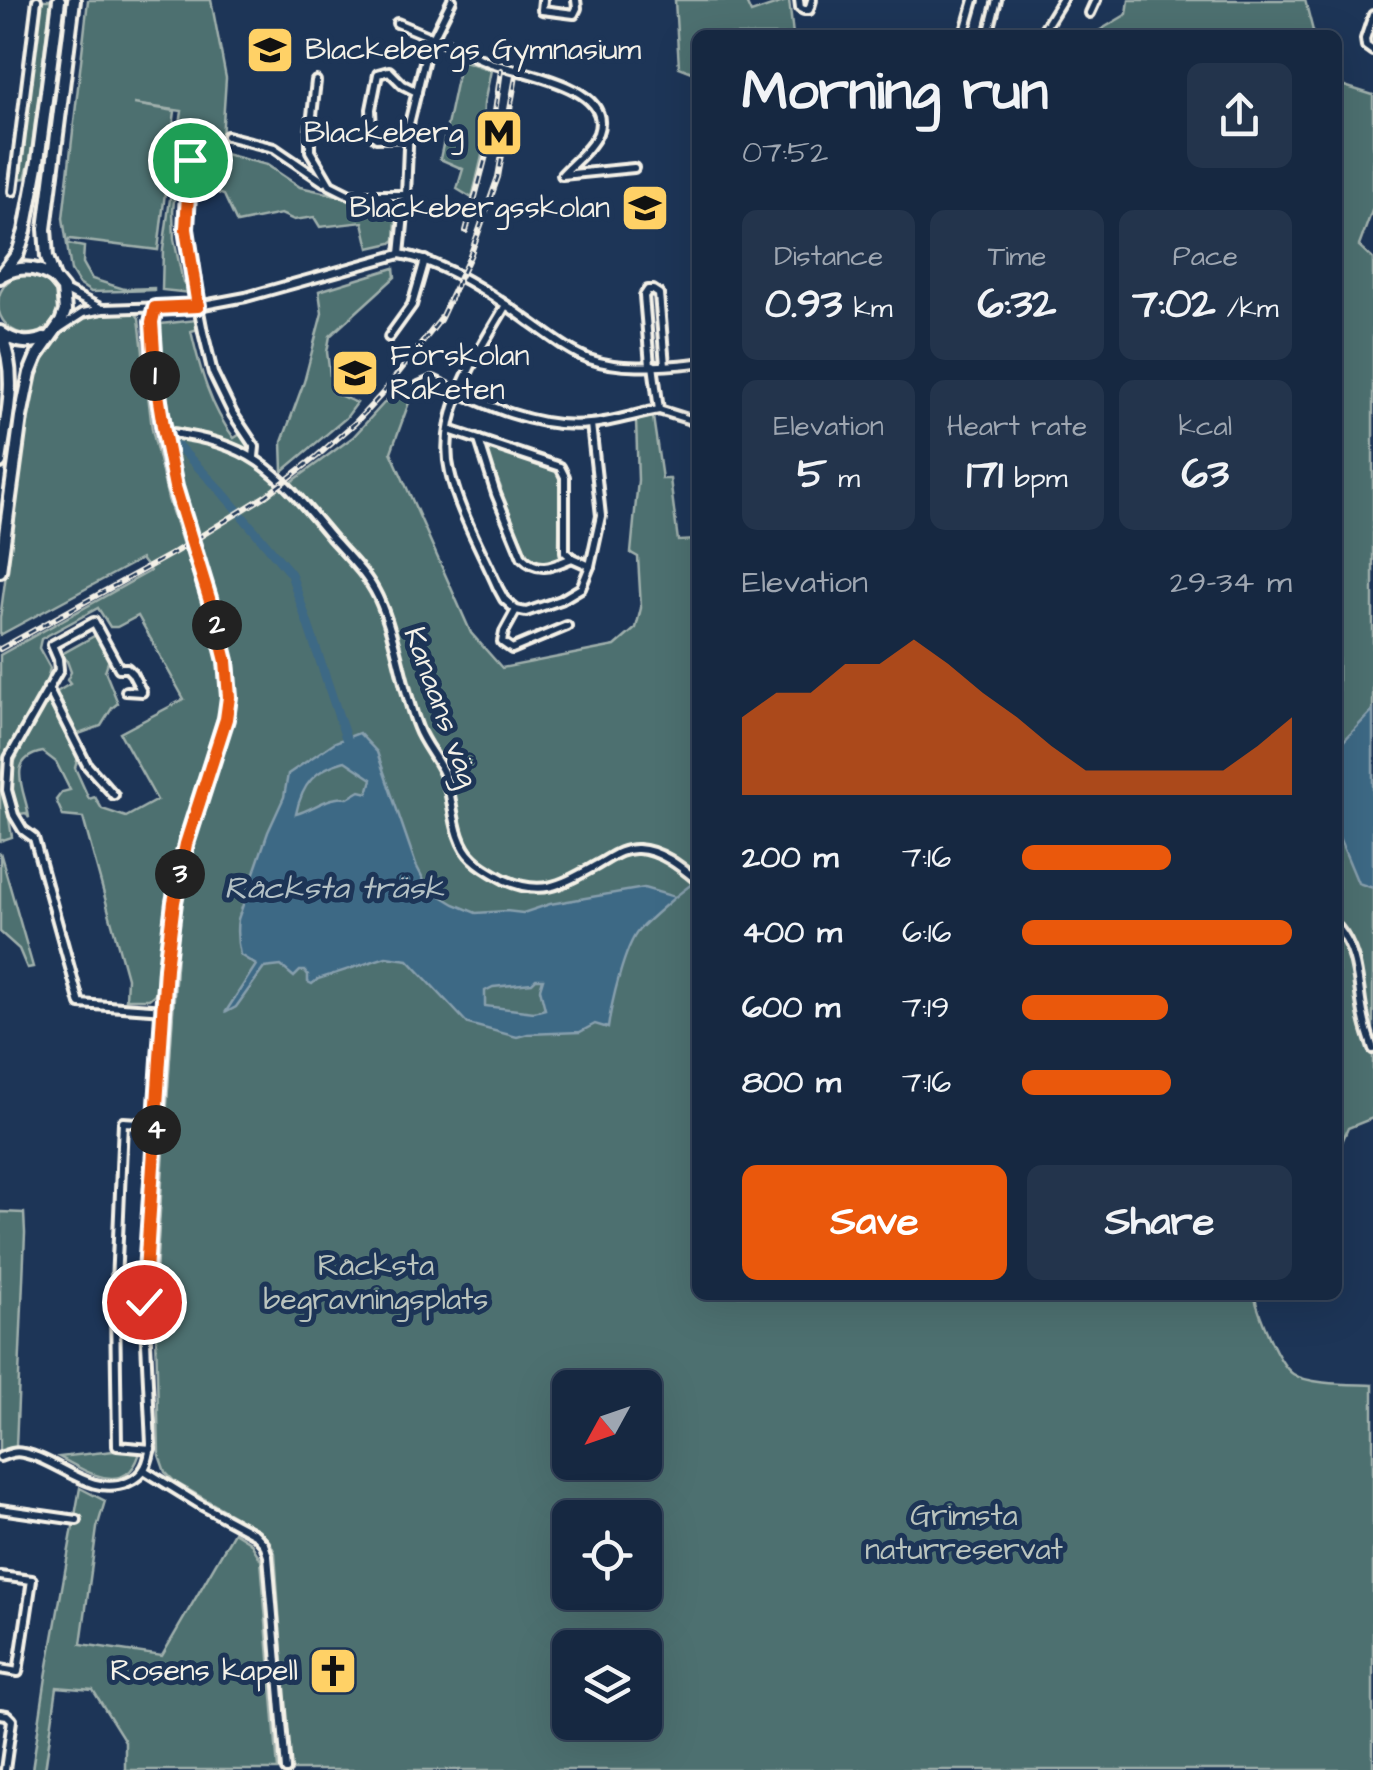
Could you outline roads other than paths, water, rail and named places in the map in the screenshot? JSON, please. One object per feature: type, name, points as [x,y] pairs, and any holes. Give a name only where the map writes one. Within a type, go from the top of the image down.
[{"type":"main road","points":[[2,276],[18,253],[28,220],[60,0]]},
{"type":"main road","points":[[0,570],[30,373],[36,356],[65,311],[63,290],[54,278],[47,256],[45,229],[74,0]]},
{"type":"main road","points":[[2,276],[34,268],[54,278]]},
{"type":"main road","points":[[0,332],[24,343],[52,334]]},
{"type":"main road","points":[[0,332],[11,377],[0,462]]},
{"type":"street","points":[[13,191],[37,0]]},
{"type":"street","points":[[400,254],[408,138],[417,92],[425,58],[452,0]]},
{"type":"street","points":[[543,0],[542,10],[574,14],[576,0]]},
{"type":"street","points":[[799,0],[804,10],[809,10],[812,0]]},
{"type":"street","points":[[965,30],[974,0]]},
{"type":"street","points":[[989,30],[997,0]]},
{"type":"street","points":[[1043,30],[1062,0]]},
{"type":"street","points":[[1090,12],[1096,0]]},
{"type":"street","points":[[1373,15],[1365,38],[1366,46],[1373,51]]},
{"type":"street","points":[[398,23],[492,64],[583,94],[592,102],[600,124],[597,136],[562,174],[634,168]]},
{"type":"street","points":[[408,138],[376,138],[372,133],[371,109],[378,74],[389,71],[403,86],[417,92]]},
{"type":"street","points":[[316,81],[310,151],[330,185]]},
{"type":"street","points":[[227,136],[274,148],[350,195],[406,194]]},
{"type":"street","points":[[190,160],[186,229],[198,306],[213,373],[232,414],[255,446],[254,457]]},
{"type":"street","points":[[52,334],[83,313],[198,306],[246,298],[400,254],[425,260],[506,305],[586,358],[624,366],[692,363]]},
{"type":"street","points":[[389,338],[412,305],[425,260]]},
{"type":"street","points":[[63,290],[103,309]]},
{"type":"street","points":[[660,410],[644,296],[648,290],[659,294],[664,365]]},
{"type":"street","points":[[506,305],[468,370],[447,447],[450,472],[498,588],[516,610],[526,612],[561,600],[581,588],[590,566],[601,516],[591,424]]},
{"type":"street","points":[[0,1458],[27,1453],[106,1486],[131,1481],[150,1459],[144,1302],[166,968],[186,844],[226,719],[229,697],[226,661],[175,487],[164,432],[156,382],[152,322],[155,308]]},
{"type":"street","points":[[418,386],[433,380],[492,406],[537,420],[591,424],[660,410],[692,420]]},
{"type":"street","points":[[449,430],[560,467],[565,477],[565,552],[590,566]]},
{"type":"street","name":"Kanaans väg","points":[[164,432],[197,436],[254,457],[289,486],[366,578],[377,594],[417,726],[446,778],[462,844],[470,856],[520,888],[544,889],[636,848],[658,853],[692,877]]},
{"type":"street","points":[[478,438],[522,558],[546,569],[572,558]]},
{"type":"street","points":[[516,610],[502,642],[512,649],[568,626]]},
{"type":"street","points":[[126,691],[142,692],[132,672],[119,668],[94,622],[52,645],[60,670],[9,758],[8,790],[20,824],[34,838],[80,1004],[165,1010]]},
{"type":"street","points":[[48,687],[87,765],[114,795]]},
{"type":"street","points":[[1342,933],[1356,960],[1373,1049]]},
{"type":"street","points":[[139,1123],[123,1122],[115,1307],[117,1446],[151,1448]]},
{"type":"street","points":[[144,1470],[255,1534],[264,1544],[286,1770]]},
{"type":"street","points":[[0,1509],[77,1520]]},
{"type":"street","points":[[0,1576],[32,1580],[18,1672],[0,1669]]},
{"type":"street","points":[[0,1714],[12,1720],[5,1770]]},
{"type":"water","points":[[1373,710],[1373,888],[1358,883],[1342,845],[1342,743]]},
{"type":"water","name":"Råcksta träsk","points":[[359,733],[377,752],[416,865],[428,888],[454,904],[476,913],[523,913],[550,904],[644,888],[675,897],[633,938],[619,977],[608,1028],[595,1024],[580,1032],[517,1037],[468,1024],[408,960],[386,957],[312,984],[305,971],[294,977],[281,966],[264,968],[236,1007],[225,1013],[256,965],[240,955],[238,919],[284,797],[288,774],[335,742]],"holes":[[[345,761],[372,779],[368,793],[360,791],[348,798],[335,798],[296,814],[312,779]],[[543,979],[540,989],[545,1009],[534,1012],[485,1006],[485,991]]]},
{"type":"waterway","points":[[178,446],[291,574],[346,738]]},
{"type":"waterway","points":[[675,897],[692,884]]},
{"type":"railway","points":[[466,231],[492,133],[501,70]]},
{"type":"railway","points":[[0,649],[175,552],[267,495],[355,423],[382,394],[440,320],[470,256],[498,177],[516,76]]},
{"type":"place","name":"Blackebergs Gymnasium","points":[[270,50]]},
{"type":"place","name":"Blackeberg","points":[[499,133]]},
{"type":"place","name":"Blackebergsskolan","points":[[645,208]]},
{"type":"place","name":"Förskolan Raketen","points":[[355,373]]},
{"type":"place","name":"Rosens kapell","points":[[333,1671]]},
{"type":"park label","name":"Råcksta begravningsplats","points":[[376,1283]]},
{"type":"park label","name":"Grimsta naturreservat","points":[[964,1533]]}]
